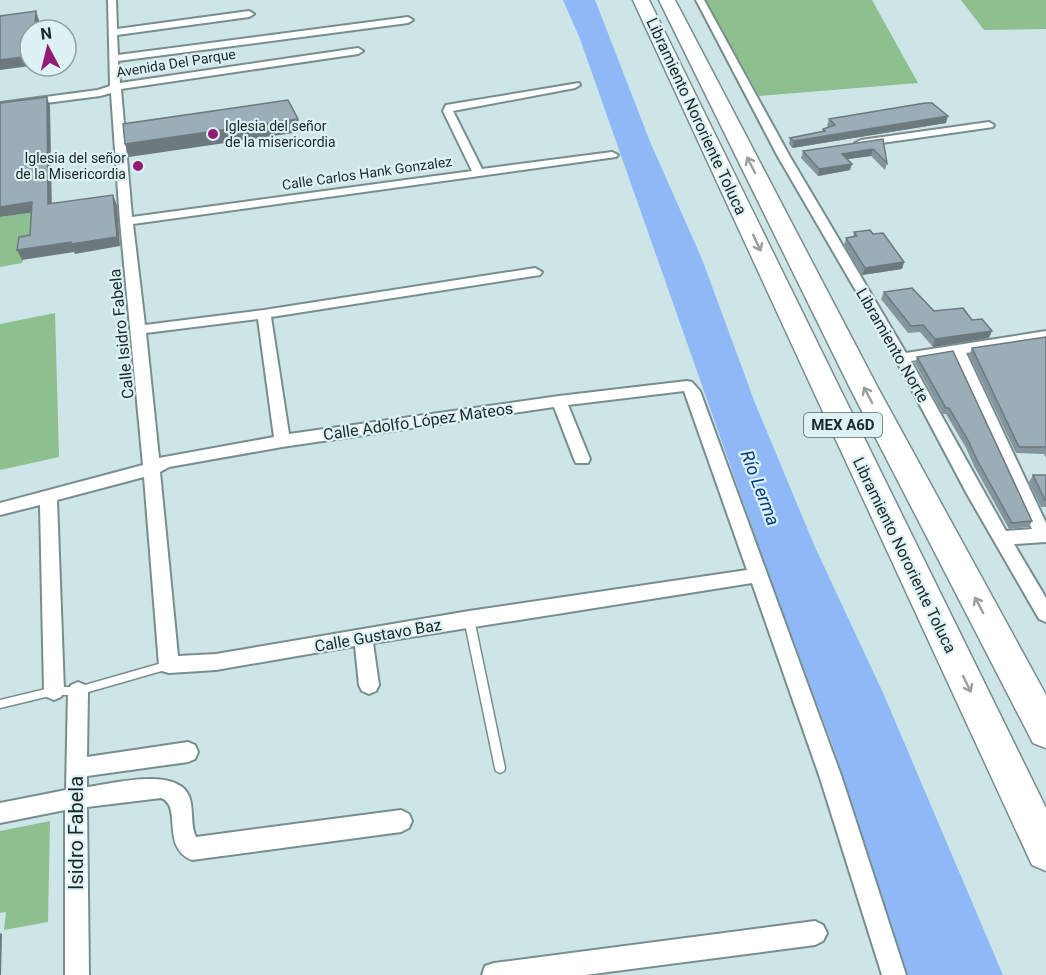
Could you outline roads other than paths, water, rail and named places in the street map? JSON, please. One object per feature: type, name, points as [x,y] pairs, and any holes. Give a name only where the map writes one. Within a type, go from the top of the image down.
[{"type":"highway","name":"Libramiento Nororiente Toluca","points":[[641,0],[1046,850]]},
{"type":"highway","name":"Libramiento Nororiente Toluca","points":[[667,0],[864,388],[1046,731]]},
{"type":"street","name":"Calle Isidro Fabela","points":[[112,0],[112,59],[169,665]]},
{"type":"street","name":"Libramiento Norte","points":[[700,0],[1001,538],[1046,614]]},
{"type":"street","points":[[112,33],[249,14]]},
{"type":"street","points":[[112,59],[408,20]]},
{"type":"street","name":"Avenida Del Parque","points":[[0,106],[100,93],[116,87],[358,51]]},
{"type":"street","points":[[478,172],[448,111],[450,106],[575,85]]},
{"type":"street","points":[[851,145],[989,125]]},
{"type":"street","name":"Calle Carlos Hank Gonzalez","points":[[126,221],[612,155]]},
{"type":"street","points":[[139,330],[264,314],[536,272]]},
{"type":"street","points":[[264,314],[282,441]]},
{"type":"street","points":[[902,358],[1042,337],[1046,353]]},
{"type":"street","points":[[957,350],[1045,535],[1001,538]]},
{"type":"street","name":"Calle Adolfo López Mateos","points":[[0,509],[151,469],[165,462],[282,441],[559,401],[687,386],[692,391],[759,575]]},
{"type":"street","points":[[559,401],[582,459]]},
{"type":"street","points":[[48,495],[54,691]]},
{"type":"street","points":[[759,575],[835,788],[894,975]]},
{"type":"street","name":"Calle Gustavo Baz","points":[[169,665],[216,662],[469,619],[759,575]]},
{"type":"street","points":[[363,638],[369,685]]},
{"type":"street","name":"Isidro Fabela","points":[[77,975],[78,691]]},
{"type":"street","points":[[76,768],[188,752]]},
{"type":"street","points":[[0,813],[76,798],[161,788],[171,789],[177,793],[180,800],[185,842],[192,849],[401,821]]},
{"type":"street","points":[[494,975],[815,933]]},
{"type":"lane","points":[[469,619],[500,768]]},
{"type":"lane","name":"Calle Gustavo Baz","points":[[0,704],[54,691],[78,691],[169,665]]},
{"type":"water","name":"Río Lerma","points":[[563,0],[595,0],[651,144],[702,259],[755,403],[815,547],[884,695],[1003,975],[906,975],[835,752],[767,570],[580,39]]},
{"type":"place","name":"Iglesia del señor de la misericordia","points":[[213,134]]},
{"type":"place","name":"Iglesia del señor de la Misericordia","points":[[138,166]]}]
